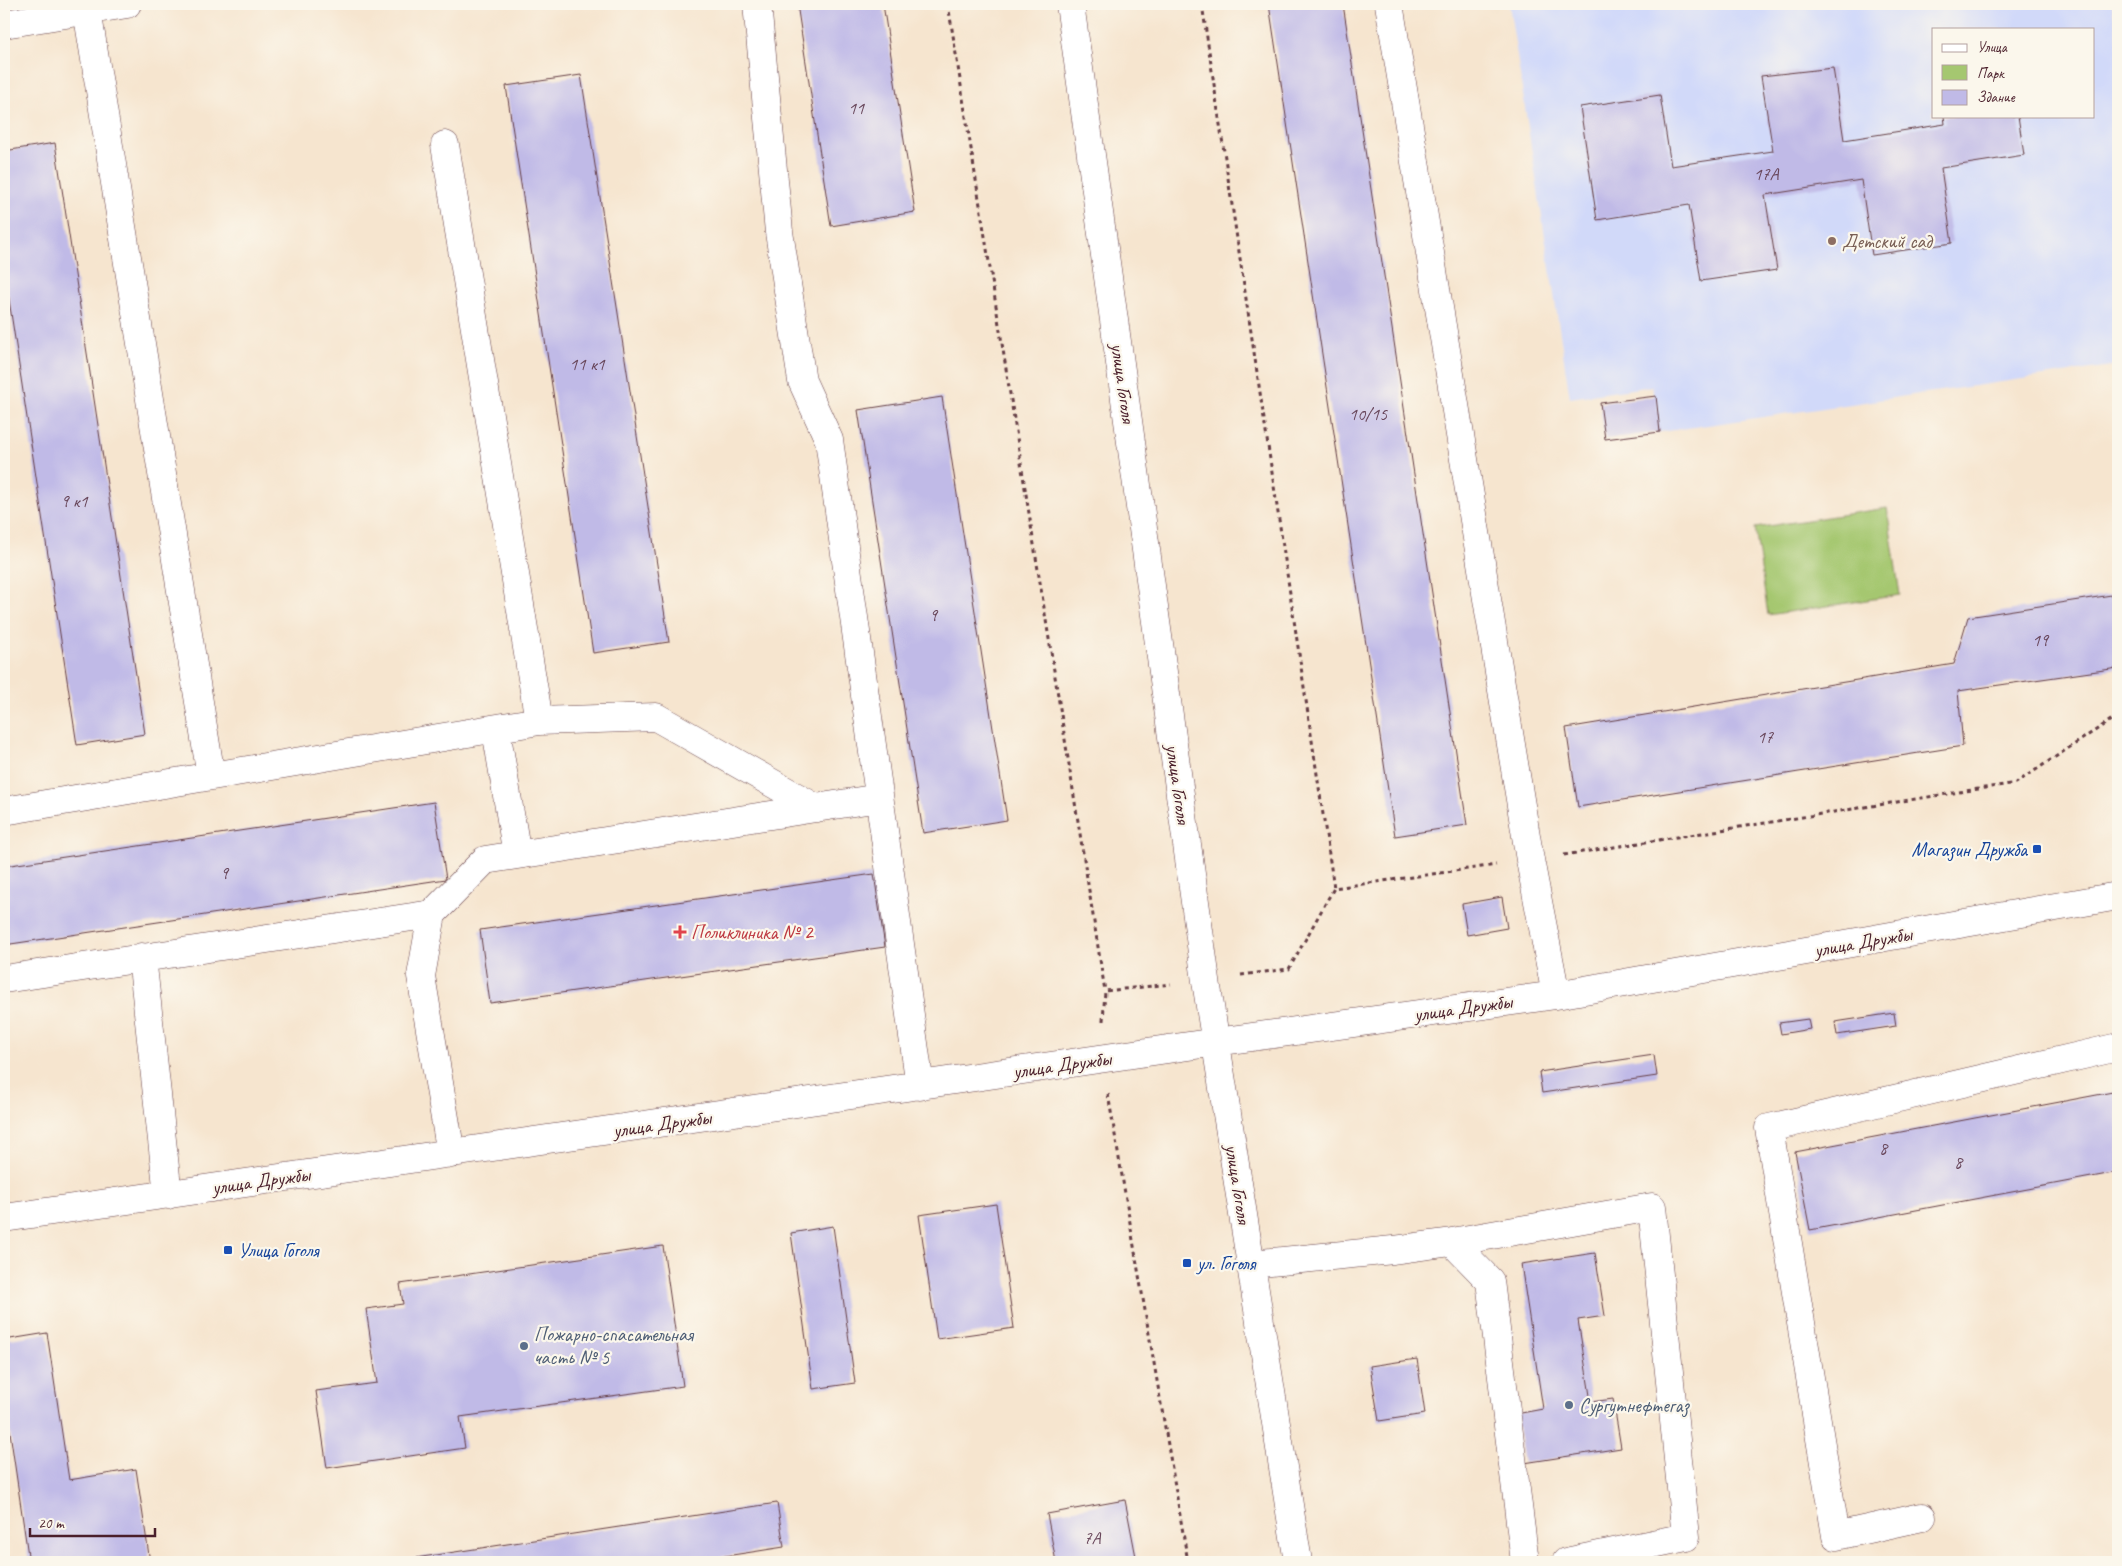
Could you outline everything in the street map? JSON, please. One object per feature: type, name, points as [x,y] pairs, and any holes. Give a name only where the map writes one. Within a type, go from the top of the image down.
[{"type":"street","points":[[4,24],[127,4]]},
{"type":"street","points":[[758,4],[779,232],[802,381],[829,440],[920,1086]]},
{"type":"street","name":"улица Гоголя","points":[[1070,4],[1206,981],[1298,1562]]},
{"type":"street","points":[[1389,4],[1530,860],[1556,995]]},
{"type":"street","points":[[87,10],[211,776]]},
{"type":"street","points":[[445,145],[539,721]]},
{"type":"street","points":[[4,811],[496,730],[539,721],[656,717],[816,808]]},
{"type":"street","points":[[496,730],[517,855]]},
{"type":"street","points":[[451,1154],[421,976],[432,914],[485,860],[879,798]]},
{"type":"street","name":"улица Дружбы","points":[[4,1218],[1216,1042],[1556,995],[2093,902],[2118,896]]},
{"type":"street","points":[[4,979],[432,914]]},
{"type":"street","points":[[142,957],[168,1195]]},
{"type":"street","points":[[1922,1517],[1836,1536],[1769,1128],[2118,1047]]},
{"type":"street","points":[[1251,1264],[1393,1250],[1452,1242],[1652,1206],[1686,1537],[1566,1562]]},
{"type":"street","points":[[1452,1242],[1490,1280],[1525,1562]]},
{"type":"path","points":[[948,4],[1105,991]]},
{"type":"path","points":[[1202,4],[1334,888]]},
{"type":"shaded area","name":"Детский сад","points":[[1509,4],[2112,4],[2118,43],[2118,365],[1660,432],[1652,386],[1570,398]]},
{"type":"green space","points":[[1887,508],[1900,595],[1768,615],[1755,528]]},
{"type":"building","points":[[797,4],[883,4],[915,212],[831,226]]},
{"type":"building","points":[[1269,4],[1343,4],[1467,825],[1395,836]]},
{"type":"building","points":[[1833,68],[1844,140],[1945,124],[1944,118],[2018,118],[2024,155],[1941,168],[1952,243],[1872,255],[1861,180],[1765,195],[1777,270],[1701,281],[1689,205],[1597,220],[1580,107],[1660,95],[1671,166],[1773,151],[1761,76]]},
{"type":"building","points":[[581,75],[669,642],[593,653],[506,86]]},
{"type":"building","points":[[55,143],[145,734],[77,745],[4,267],[4,151]]},
{"type":"building","points":[[1656,396],[1660,432],[1605,439],[1600,403]]},
{"type":"building","points":[[942,397],[1007,820],[923,833],[858,410]]},
{"type":"building","points":[[2118,594],[2118,668],[1958,691],[1963,746],[1578,807],[1566,728],[1954,664],[1968,617]]},
{"type":"building","points":[[434,802],[446,879],[4,945],[4,866]]},
{"type":"building","points":[[874,874],[885,947],[490,1003],[480,930]]},
{"type":"building","points":[[1502,897],[1507,928],[1467,935],[1462,904]]},
{"type":"building","points":[[1894,1013],[1896,1026],[1837,1035],[1835,1022]]},
{"type":"building","points":[[1808,1019],[1810,1029],[1781,1034],[1779,1023]]},
{"type":"building","points":[[1654,1055],[1657,1076],[1542,1093],[1539,1072]]},
{"type":"building","points":[[2118,1091],[2118,1172],[1810,1230],[1795,1152]]},
{"type":"building","points":[[996,1204],[1014,1328],[937,1339],[919,1215]]},
{"type":"building","points":[[833,1226],[855,1383],[813,1389],[791,1233]]},
{"type":"building","name":"Пожарно-спасательная часть № 5","points":[[663,1246],[683,1386],[460,1417],[465,1448],[327,1468],[316,1391],[377,1383],[366,1309],[403,1304],[400,1284]]},
{"type":"building","points":[[1595,1253],[1605,1316],[1578,1320],[1591,1402],[1613,1399],[1621,1448],[1524,1463],[1516,1414],[1543,1409],[1521,1264]]},
{"type":"building","points":[[47,1333],[69,1480],[136,1469],[150,1562],[29,1562],[4,1391],[4,1340]]},
{"type":"building","points":[[1417,1359],[1425,1414],[1379,1421],[1370,1366]]},
{"type":"building","points":[[1125,1500],[1137,1562],[1056,1562],[1047,1514]]},
{"type":"building","points":[[777,1503],[784,1547],[752,1552],[686,1562],[389,1562]]},
{"type":"place","name":"Детский сад","points":[[1832,241]]},
{"type":"place","name":"Магазин Дружба","points":[[2037,849]]},
{"type":"place","name":"Поликлиника № 2","points":[[680,932]]},
{"type":"place","name":"Улица Гоголя","points":[[228,1250]]},
{"type":"place","name":"ул. Гоголя","points":[[1187,1263]]},
{"type":"place","name":"Пожарно-спасательная часть № 5","points":[[524,1346]]},
{"type":"place","name":"Сургутнефтегаз","points":[[1569,1405]]}]
